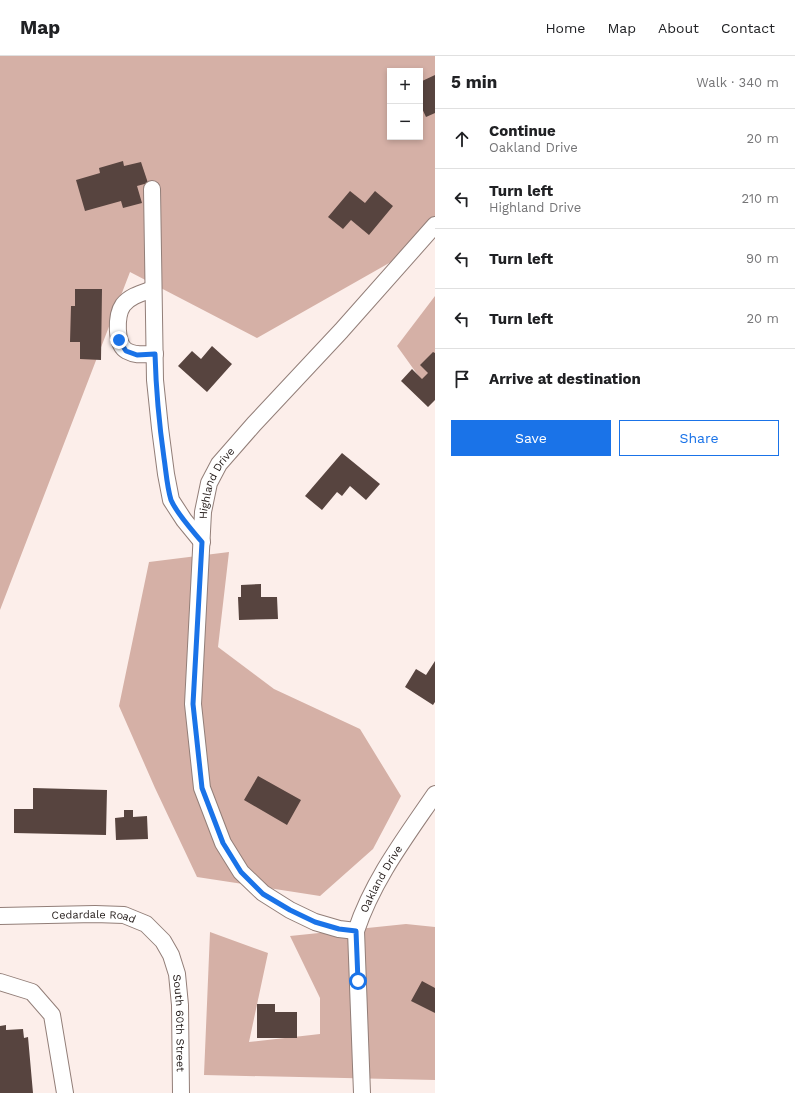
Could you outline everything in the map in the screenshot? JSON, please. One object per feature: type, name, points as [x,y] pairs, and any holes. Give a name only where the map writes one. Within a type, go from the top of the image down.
[{"type":"street","points":[[152,189],[156,397],[166,474],[172,500],[184,520],[202,542]]},
{"type":"street","name":"Highland Drive","points":[[356,931],[339,929],[315,922],[290,910],[263,894],[241,872],[223,843],[202,788],[193,704],[203,512],[209,483],[219,464],[254,424],[341,331],[435,225]]},
{"type":"street","points":[[153,289],[134,295],[123,306],[118,320],[119,340],[126,351],[137,355],[155,354]]},
{"type":"street","name":"Oakland Drive","points":[[362,1093],[356,931],[363,911],[386,866],[435,794]]},
{"type":"street","name":"Cedardale Road","points":[[0,916],[95,914],[124,915],[146,924],[163,941],[172,955]]},
{"type":"street","name":"South 60th Street","points":[[172,955],[177,974],[180,1005],[181,1093]]},
{"type":"street","points":[[0,982],[32,992],[52,1015],[65,1093]]},
{"type":"shaded area","points":[[0,56],[435,56],[435,237],[257,338],[130,272],[0,610]]},
{"type":"shaded area","points":[[435,296],[435,399],[397,346]]},
{"type":"shaded area","points":[[229,552],[218,647],[274,689],[360,729],[401,796],[373,849],[320,896],[197,877],[155,788],[119,706],[149,562]]},
{"type":"shaded area","points":[[406,924],[435,927],[435,1080],[204,1075],[210,932],[268,953],[249,1042],[320,1034],[320,998],[290,936]]},
{"type":"building","points":[[435,75],[435,113],[426,117],[423,110],[423,81]]},
{"type":"building","points":[[123,161],[124,166],[141,162],[148,183],[137,186],[142,203],[123,208],[121,201],[85,211],[76,180],[100,173],[99,168]]},
{"type":"building","points":[[350,191],[365,203],[375,191],[393,206],[369,235],[351,220],[343,229],[328,217]]},
{"type":"building","points":[[75,289],[102,289],[101,360],[80,359],[80,342],[70,342],[71,306],[75,306]]},
{"type":"building","points":[[212,346],[232,364],[207,392],[178,366],[192,351],[201,359]]},
{"type":"building","points":[[433,352],[435,353],[435,400],[428,407],[401,381],[412,369],[422,379],[428,373],[420,365]]},
{"type":"building","points":[[342,453],[380,484],[366,500],[350,486],[342,496],[337,492],[322,510],[305,496]]},
{"type":"building","points":[[261,584],[261,597],[277,597],[278,619],[239,620],[238,597],[241,597],[241,585]]},
{"type":"building","points":[[435,661],[435,702],[433,705],[405,687],[416,669],[426,675]]},
{"type":"building","points":[[258,776],[301,800],[287,825],[244,800]]},
{"type":"building","points":[[33,788],[107,790],[106,835],[14,833],[14,809],[33,809]]},
{"type":"building","points":[[124,810],[133,810],[133,817],[147,816],[148,839],[116,840],[115,818],[124,817]]},
{"type":"building","points":[[422,981],[435,988],[435,1013],[411,1001]]},
{"type":"building","points":[[257,1004],[275,1004],[275,1012],[297,1012],[297,1038],[257,1038]]},
{"type":"building","points":[[6,1025],[6,1030],[23,1029],[24,1038],[28,1037],[33,1093],[0,1093],[0,1026]]},
{"type":"route","points":[[119,340],[126,351],[137,355],[155,354],[156,397],[166,474],[172,500],[184,520],[202,542],[193,704],[202,788],[223,843],[241,872],[263,894],[290,910],[315,922],[339,929],[356,931],[358,981]]}]
